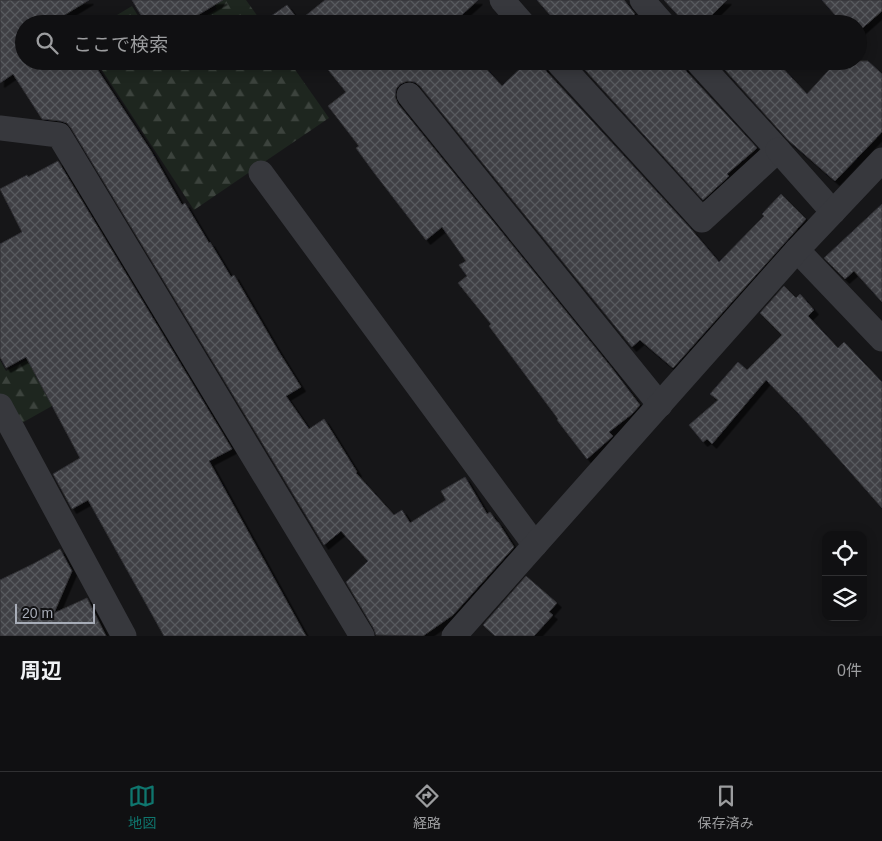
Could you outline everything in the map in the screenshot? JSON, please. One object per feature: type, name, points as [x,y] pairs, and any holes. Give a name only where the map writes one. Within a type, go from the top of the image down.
[{"type":"street","points":[[502,0],[515,15]]},
{"type":"street","points":[[642,0],[655,15]]},
{"type":"street","points":[[566,70],[702,220],[778,150]]},
{"type":"street","points":[[705,70],[833,212]]},
{"type":"street","points":[[410,95],[660,405]]},
{"type":"street","points":[[0,128],[58,135],[362,636]]},
{"type":"street","points":[[454,636],[797,250],[882,160]]},
{"type":"street","points":[[262,173],[535,545]]},
{"type":"street","points":[[797,250],[879,329]]},
{"type":"street","points":[[0,406],[124,636]]},
{"type":"green space","points":[[211,0],[246,0],[257,15],[207,15],[217,9]]},
{"type":"green space","points":[[132,6],[138,15],[117,15]]},
{"type":"green space","points":[[102,70],[295,70],[329,118],[194,210]]},
{"type":"green space","points":[[76,335],[83,349],[35,375],[52,406],[13,428],[0,403],[0,360],[6,371]]},
{"type":"building","points":[[0,0],[89,0],[65,15],[15,15],[15,70],[98,70],[151,151],[182,205],[185,203],[231,277],[234,275],[301,387],[286,396],[309,429],[324,419],[356,473],[394,515],[402,510],[410,523],[446,500],[441,491],[465,477],[487,514],[490,512],[514,547],[453,615],[423,636],[376,635],[346,582],[368,561],[341,531],[324,545],[71,128],[67,123],[61,121],[42,119],[13,74],[0,83]]},
{"type":"building","points":[[132,0],[223,0],[198,15],[141,15]]},
{"type":"building","points":[[325,0],[478,0],[462,15],[306,15]]},
{"type":"building","points":[[537,0],[624,0],[635,14],[634,15],[550,15]]},
{"type":"building","points":[[664,0],[727,0],[712,15],[678,15]]},
{"type":"building","points":[[822,0],[882,0],[882,11],[867,24],[867,15],[835,15]]},
{"type":"building","points":[[287,5],[294,15],[273,15]]},
{"type":"building","points":[[868,61],[882,74],[882,132],[835,181],[788,140],[725,70],[784,70],[807,94],[829,70],[867,70]]},
{"type":"building","points":[[328,70],[487,70],[502,86],[519,70],[546,70],[719,262],[764,216],[762,214],[781,194],[806,219],[673,368],[640,340],[632,347],[420,86],[415,82],[407,81],[400,84],[396,89],[395,97],[398,104],[640,405],[632,414],[609,432],[613,436],[587,459],[489,326],[491,324],[458,283],[467,276],[459,265],[466,261],[442,227],[426,240],[375,174],[356,148],[359,146],[328,106],[346,92]]},
{"type":"building","points":[[585,70],[686,70],[757,148],[727,174],[729,176],[703,200]]},
{"type":"building","points":[[58,161],[232,449],[209,461],[306,636],[164,636],[88,500],[72,509],[53,474],[80,458],[26,357],[6,368],[0,357],[0,244],[22,232],[0,189]]},
{"type":"building","points":[[882,204],[882,302],[854,271],[845,279],[824,258]]},
{"type":"building","points":[[784,286],[796,298],[800,294],[814,310],[808,316],[838,348],[844,342],[882,382],[882,508],[799,414],[766,380],[712,444],[707,439],[703,442],[689,425],[718,400],[710,394],[738,362],[747,370],[782,335],[760,313]]},
{"type":"building","points":[[60,549],[72,571],[54,613],[87,598],[106,636],[0,636],[0,580]]},
{"type":"building","points":[[526,576],[557,603],[549,612],[553,615],[534,636],[495,636],[483,625]]}]
